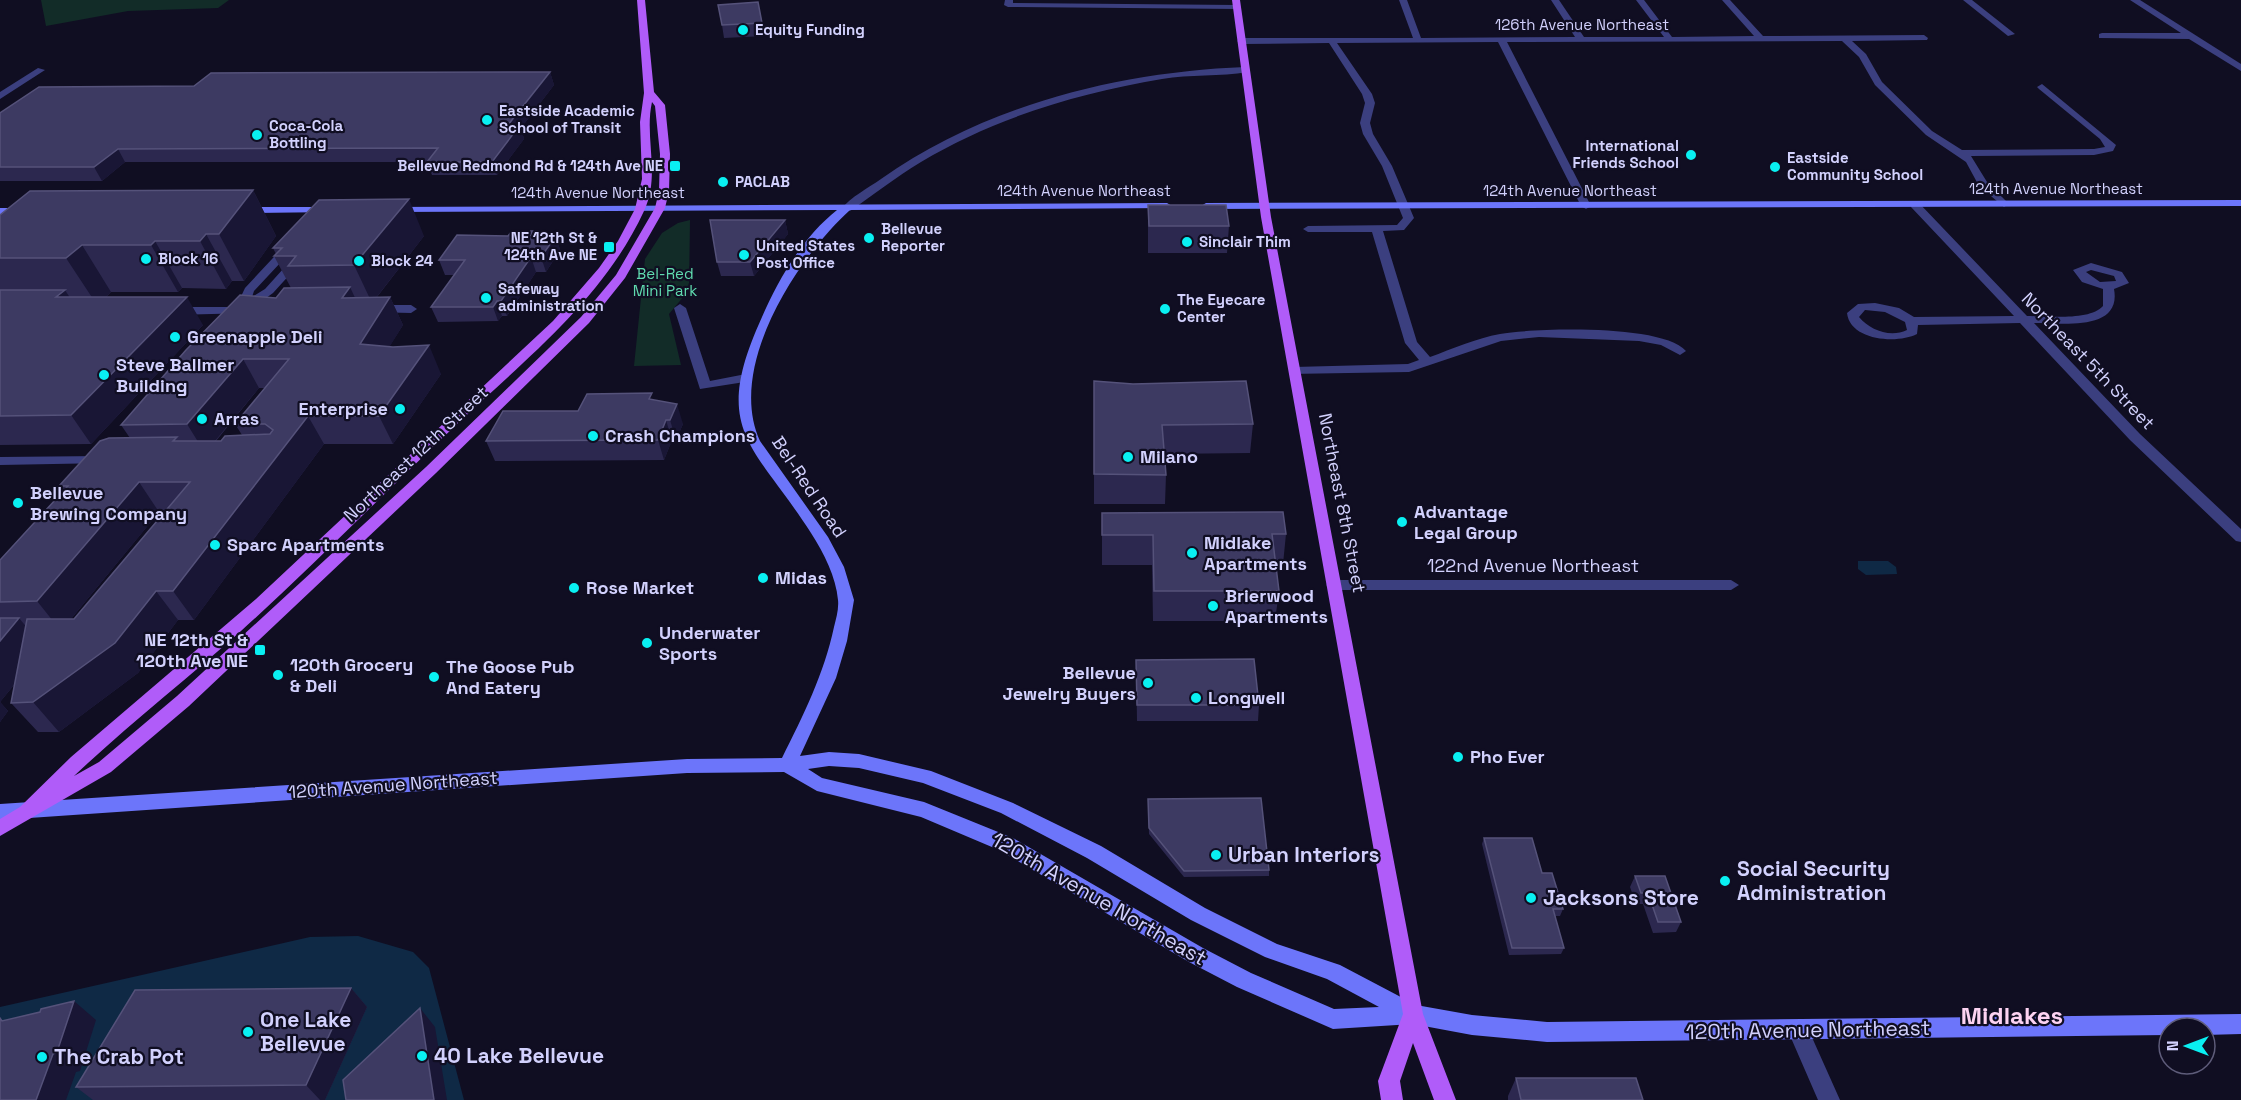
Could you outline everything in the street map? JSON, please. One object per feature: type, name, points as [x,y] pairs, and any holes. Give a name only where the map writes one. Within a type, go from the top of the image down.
[{"type":"main road","points":[[640,0],[649,93],[644,108],[649,176],[640,208]]},
{"type":"main road","name":"Northeast 8th Street","points":[[1236,4],[1264,206],[1413,1014],[1445,1100]]},
{"type":"main road","points":[[649,93],[660,105],[665,154],[664,191],[660,208]]},
{"type":"main road","name":"Northeast 12th Street","points":[[28,810],[78,759],[186,670],[277,589],[572,308],[613,258],[640,208]]},
{"type":"main road","name":"Northeast 12th Street","points":[[0,828],[105,767],[183,701],[536,370],[598,305],[632,258],[660,208]]},
{"type":"main road","points":[[1392,1100],[1389,1081],[1413,1014]]},
{"type":"street","points":[[1403,0],[1418,40]]},
{"type":"street","points":[[1555,0],[1580,38]]},
{"type":"street","points":[[1640,0],[1669,38]]},
{"type":"street","points":[[1726,0],[1760,38]]},
{"type":"street","points":[[1967,0],[2011,34]]},
{"type":"street","points":[[2134,0],[2241,68]]},
{"type":"street","points":[[1008,3],[1236,4]]},
{"type":"street","points":[[2102,36],[2190,36]]},
{"type":"street","points":[[1844,38],[1863,56],[1878,83],[1929,133],[1963,153],[1970,160],[1983,184],[2004,204]]},
{"type":"street","name":"126th Avenue Northeast","points":[[1241,41],[1924,38]]},
{"type":"street","points":[[1501,39],[1586,206]]},
{"type":"street","points":[[1308,229],[1400,228],[1406,225],[1409,218],[1387,166],[1368,134],[1365,123],[1370,103],[1367,94],[1331,40]]},
{"type":"street","points":[[0,96],[41,70]]},
{"type":"street","points":[[846,209],[896,172],[929,153],[1036,107],[1125,84],[1213,70],[1245,70]]},
{"type":"street","points":[[1963,153],[2094,152],[2109,149],[2111,145],[2103,137],[2042,87]]},
{"type":"street","name":"124th Avenue Northeast","points":[[380,210],[2241,203]]},
{"type":"street","name":"Northeast 5th Street","points":[[1915,204],[2136,438],[2241,537]]},
{"type":"street","name":"Bel-Red Road","points":[[787,765],[835,660],[846,601],[831,554],[813,523],[769,464],[750,432],[745,416],[746,378],[760,335],[779,291],[830,219],[846,209]]},
{"type":"street","points":[[227,210],[340,210]]},
{"type":"street","points":[[313,222],[340,210]]},
{"type":"street","points":[[330,222],[340,210]]},
{"type":"street","points":[[0,211],[40,211]]},
{"type":"street","points":[[1377,229],[1411,343],[1427,362]]},
{"type":"street","points":[[241,310],[249,290],[295,241]]},
{"type":"street","points":[[231,321],[241,310],[269,291],[307,249]]},
{"type":"street","points":[[1911,321],[2070,321],[2102,314],[2111,301],[2108,286]]},
{"type":"street","points":[[680,308],[705,386],[746,378]]},
{"type":"street","points":[[157,311],[261,309]]},
{"type":"street","points":[[364,309],[411,309]]},
{"type":"street","points":[[1294,371],[1393,369],[1427,362],[1499,338],[1539,333],[1639,337],[1665,342],[1680,351]]},
{"type":"street","points":[[0,461],[111,458],[89,476]]},
{"type":"street","name":"122nd Avenue Northeast","points":[[1334,585],[1731,585]]},
{"type":"street","name":"120th Avenue Northeast","points":[[0,812],[675,767],[787,765],[828,759],[859,761],[926,776],[969,791],[1094,852],[1237,935],[1272,951],[1333,972],[1413,1014]]},
{"type":"street","name":"120th Avenue Northeast","points":[[787,765],[817,784],[924,810],[974,829],[1006,844],[1244,980],[1333,1018],[1345,1020],[1413,1014],[1472,1025],[1547,1032],[1799,1031],[2241,1024]]},
{"type":"street","points":[[1799,1031],[1829,1100]]},
{"type":"green space","points":[[41,0],[229,0],[218,8],[128,11],[46,26]]},
{"type":"green space","name":"Bel-Red Mini Park","points":[[690,220],[689,290],[669,314],[681,365],[634,366],[645,259],[662,233],[678,223]]},
{"type":"water","points":[[1858,561],[1888,561],[1896,567],[1897,574],[1866,575],[1858,569]]},
{"type":"water","points":[[358,936],[413,952],[429,968],[464,1100],[0,1100],[0,1007],[310,937]]},
{"type":"building","points":[[758,2],[762,23],[722,25],[718,5]]},
{"type":"building","name":"Coca-Cola Bottling","points":[[550,72],[508,125],[520,125],[492,162],[427,162],[438,148],[118,149],[94,167],[0,167],[0,113],[39,87],[194,86],[211,73]]},
{"type":"building","points":[[253,190],[219,234],[206,234],[200,241],[155,241],[151,245],[82,245],[66,258],[0,258],[0,215],[30,191]]},
{"type":"building","points":[[409,199],[354,265],[288,266],[296,256],[274,256],[282,248],[273,248],[319,200]]},
{"type":"building","points":[[1148,205],[1226,205],[1229,226],[1149,226]]},
{"type":"building","points":[[710,220],[785,220],[750,262],[717,262]]},
{"type":"building","name":"Safeway administration","points":[[512,231],[533,231],[530,235],[556,236],[541,257],[531,257],[501,301],[497,301],[493,307],[431,307],[465,260],[439,260],[457,235],[508,236]]},
{"type":"building","points":[[350,287],[342,298],[390,297],[360,344],[393,347],[429,345],[379,416],[308,416],[173,591],[156,591],[115,643],[33,702],[11,703],[27,619],[74,619],[190,482],[139,482],[37,601],[0,602],[0,560],[68,486],[59,486],[100,441],[109,438],[177,437],[173,441],[221,441],[225,436],[270,434],[273,430],[265,424],[235,424],[289,359],[243,359],[187,424],[121,425],[186,350],[240,295],[276,298],[284,288]]},
{"type":"building","points":[[0,290],[65,290],[56,297],[187,297],[71,415],[0,416]]},
{"type":"building","points":[[1094,381],[1133,384],[1246,381],[1253,424],[1162,425],[1166,475],[1094,474]]},
{"type":"building","points":[[652,393],[649,399],[677,404],[670,420],[666,420],[658,440],[486,441],[503,411],[578,411],[587,394]]},
{"type":"building","points":[[1283,512],[1286,534],[1272,534],[1279,591],[1154,591],[1153,535],[1102,535],[1102,513]]},
{"type":"building","points":[[0,618],[19,618],[0,641]]},
{"type":"building","name":"Longwell","points":[[1254,659],[1259,705],[1137,705],[1136,660]]},
{"type":"building","name":"Urban Interiors","points":[[1261,798],[1269,870],[1184,871],[1149,828],[1148,799]]},
{"type":"building","points":[[1484,838],[1532,838],[1542,873],[1552,873],[1563,909],[1553,909],[1564,948],[1512,948]]},
{"type":"building","points":[[1635,876],[1665,876],[1681,922],[1658,922],[1648,893],[1641,893]]},
{"type":"building","name":"One Lake Bellevue","points":[[351,988],[306,1085],[76,1087],[135,990]]},
{"type":"building","points":[[74,1001],[57,1052],[53,1054],[36,1100],[0,1100],[0,1018],[2,1021]]},
{"type":"building","points":[[420,1008],[434,1100],[346,1100],[343,1080]]},
{"type":"building","points":[[1516,1078],[1636,1078],[1643,1100],[1521,1100]]},
{"type":"place","name":"Equity Funding","points":[[743,30]]},
{"type":"place","name":"Eastside Academic School of Transit","points":[[487,120]]},
{"type":"place","name":"Coca-Cola Bottling","points":[[257,135]]},
{"type":"place","name":"International Friends School","points":[[1691,155]]},
{"type":"place","name":"Bellevue Redmond Rd & 124th Ave NE","points":[[675,166]]},
{"type":"place","name":"Eastside Community School","points":[[1775,167]]},
{"type":"place","name":"PACLAB","points":[[723,182]]},
{"type":"place","name":"Bellevue Reporter","points":[[869,238]]},
{"type":"place","name":"Sinclair Thim","points":[[1187,242]]},
{"type":"place","name":"NE 12th St & 124th Ave NE","points":[[609,247]]},
{"type":"place","name":"United States Post Office","points":[[744,255]]},
{"type":"place","name":"Block 16","points":[[146,259]]},
{"type":"place","name":"Block 24","points":[[359,261]]},
{"type":"place","name":"Safeway administration","points":[[486,298]]},
{"type":"place","name":"The Eyecare Center","points":[[1165,309]]},
{"type":"place","name":"Greenapple Deli","points":[[175,337]]},
{"type":"place","name":"Steve Ballmer Building","points":[[104,375]]},
{"type":"place","name":"Enterprise","points":[[400,409]]},
{"type":"place","name":"Arras","points":[[202,419]]},
{"type":"place","name":"Crash Champions","points":[[593,436]]},
{"type":"place","name":"Milano","points":[[1128,457]]},
{"type":"place","name":"Bellevue Brewing Company","points":[[18,503]]},
{"type":"place","name":"Advantage Legal Group","points":[[1402,522]]},
{"type":"place","name":"Sparc Apartments","points":[[215,545]]},
{"type":"place","name":"Midlake Apartments","points":[[1192,553]]},
{"type":"place","name":"Midas","points":[[763,578]]},
{"type":"place","name":"Rose Market","points":[[574,588]]},
{"type":"place","name":"Brierwood Apartments","points":[[1213,606]]},
{"type":"place","name":"Underwater Sports","points":[[647,643]]},
{"type":"place","name":"NE 12th St & 120th Ave NE","points":[[260,650]]},
{"type":"place","name":"120th Grocery & Deli","points":[[278,675]]},
{"type":"place","name":"The Goose Pub And Eatery","points":[[434,677]]},
{"type":"place","name":"Bellevue Jewelry Buyers","points":[[1148,683]]},
{"type":"place","name":"Longwell","points":[[1196,698]]},
{"type":"place","name":"Pho Ever","points":[[1458,757]]},
{"type":"place","name":"Urban Interiors","points":[[1216,855]]},
{"type":"place","name":"Social Security Administration","points":[[1725,881]]},
{"type":"place","name":"Jacksons Store","points":[[1531,898]]},
{"type":"place","name":"One Lake Bellevue","points":[[248,1032]]},
{"type":"place","name":"40 Lake Bellevue","points":[[422,1056]]},
{"type":"place","name":"The Crab Pot","points":[[42,1057]]},
{"type":"district","name":"Midlakes","points":[[2012,1016]]}]
